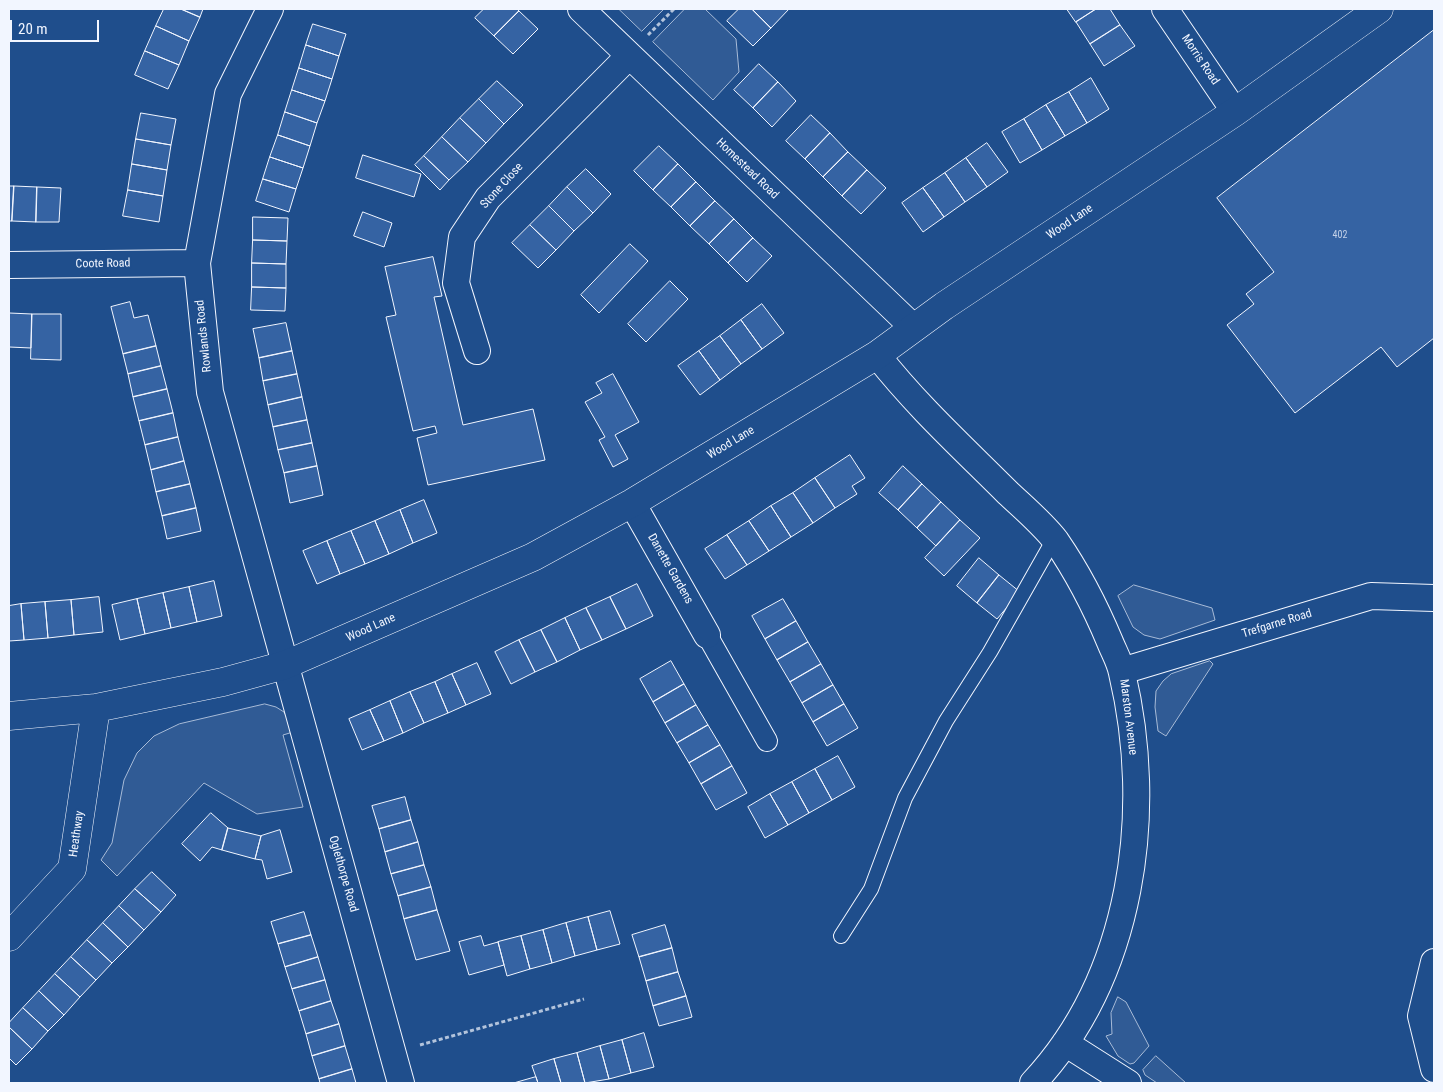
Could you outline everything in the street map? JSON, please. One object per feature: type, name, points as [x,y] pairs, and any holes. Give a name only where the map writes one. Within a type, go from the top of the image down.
[{"type":"main road","name":"Wood Lane","points":[[9,716],[96,708],[218,683],[285,665],[533,557],[632,503],[877,355],[914,328],[1235,112],[1379,9]]},
{"type":"main road","name":"Heathway","points":[[9,937],[72,869],[96,708]]},
{"type":"street","name":"Rowlands Road","points":[[270,9],[228,94],[197,263],[210,392],[285,665]]},
{"type":"street","name":"Homestead Road","points":[[581,9],[914,328]]},
{"type":"street","name":"Morris Road","points":[[1166,9],[1235,112]]},
{"type":"street","name":"Stone Close","points":[[477,351],[456,283],[462,237],[488,198],[629,56]]},
{"type":"street","name":"Coote Road","points":[[9,265],[197,263]]},
{"type":"street","name":"Marston Avenue","points":[[877,355],[902,387],[1054,539],[1074,568],[1094,604],[1122,672],[1133,739],[1137,805],[1132,874],[1117,936],[1095,993],[1064,1043],[1033,1083]]},
{"type":"street","name":"Danette Gardens","points":[[632,503],[707,635]]},
{"type":"street","name":"Trefgarne Road","points":[[1122,672],[1371,596],[1434,598]]},
{"type":"street","points":[[707,635],[767,742]]},
{"type":"street","name":"Oglethorpe Road","points":[[285,665],[401,1083]]},
{"type":"street","points":[[1434,962],[1421,1016],[1434,1069]]},
{"type":"street","points":[[1064,1043],[1128,1083]]},
{"type":"lane","points":[[841,936],[871,889],[905,798],[946,721],[990,652],[1054,539]]},
{"type":"path","points":[[629,56],[674,9]]},
{"type":"path","points":[[393,1052],[584,998]]},
{"type":"shaded area","points":[[619,9],[664,9],[642,31]]},
{"type":"shaded area","points":[[685,9],[705,9],[736,39],[739,72],[713,100],[653,42]]},
{"type":"shaded area","points":[[1134,585],[1212,608],[1215,620],[1160,639],[1144,635],[1133,627],[1118,596]]},
{"type":"shaded area","points":[[1210,661],[1213,664],[1166,736],[1158,731],[1155,707],[1156,691],[1163,681],[1171,674]]},
{"type":"shaded area","points":[[265,704],[276,707],[284,712],[289,721],[293,732],[283,735],[303,807],[257,814],[204,783],[117,876],[101,860],[112,843],[124,780],[137,753],[154,736],[179,724]]},
{"type":"shaded area","points":[[1118,997],[1126,1002],[1149,1046],[1134,1063],[1130,1064],[1118,1056],[1106,1036],[1112,1034],[1111,1013]]},
{"type":"shaded area","points":[[1156,1056],[1186,1083],[1157,1083],[1145,1075],[1143,1070]]},
{"type":"building","points":[[164,9],[181,9],[200,17],[189,41],[156,26]]},
{"type":"building","points":[[181,9],[203,9],[200,17]]},
{"type":"building","points":[[484,9],[517,9],[519,11],[494,36],[475,18]]},
{"type":"building","points":[[739,9],[752,9],[771,28],[753,46],[727,21]]},
{"type":"building","points":[[752,9],[789,9],[771,28]]},
{"type":"building","points":[[1067,9],[1096,9],[1076,22]]},
{"type":"building","points":[[1096,9],[1110,9],[1120,25],[1090,44],[1076,22]]},
{"type":"building","points":[[519,11],[538,29],[513,54],[494,36]]},
{"type":"building","points":[[313,24],[346,34],[339,56],[306,45]]},
{"type":"building","points":[[1120,25],[1135,46],[1104,66],[1090,44]]},
{"type":"building","points":[[156,26],[189,41],[179,65],[145,51]]},
{"type":"building","points":[[1434,30],[1434,338],[1397,367],[1381,347],[1295,413],[1227,325],[1254,304],[1246,294],[1274,272],[1217,198]]},
{"type":"building","points":[[306,45],[339,56],[332,79],[299,68]]},
{"type":"building","points":[[145,51],[179,65],[168,89],[135,75]]},
{"type":"building","points":[[759,64],[778,82],[753,108],[734,90]]},
{"type":"building","points":[[299,68],[332,79],[325,101],[292,90]]},
{"type":"building","points":[[1091,78],[1109,109],[1087,123],[1069,92]]},
{"type":"building","points":[[497,81],[523,105],[504,124],[479,99]]},
{"type":"building","points":[[778,82],[796,101],[772,127],[753,108]]},
{"type":"building","points":[[292,90],[325,101],[317,123],[285,112]]},
{"type":"building","points":[[1069,92],[1087,123],[1065,136],[1046,105]]},
{"type":"building","points":[[479,99],[504,124],[486,143],[460,118]]},
{"type":"building","points":[[1046,105],[1065,136],[1042,150],[1024,119]]},
{"type":"building","points":[[285,112],[317,123],[310,146],[278,135]]},
{"type":"building","points":[[141,113],[176,119],[171,145],[136,139]]},
{"type":"building","points":[[811,115],[830,133],[805,159],[786,141]]},
{"type":"building","points":[[460,118],[486,143],[468,162],[442,137]]},
{"type":"building","points":[[1024,119],[1042,150],[1020,163],[1002,132]]},
{"type":"building","points":[[830,133],[848,152],[823,177],[805,159]]},
{"type":"building","points":[[278,135],[310,146],[303,168],[270,157]]},
{"type":"building","points":[[442,137],[468,162],[449,180],[424,156]]},
{"type":"building","points":[[136,139],[171,145],[167,170],[132,164]]},
{"type":"building","points":[[987,143],[1008,172],[987,187],[966,158]]},
{"type":"building","points":[[659,146],[678,164],[653,190],[634,171]]},
{"type":"building","points":[[848,152],[867,170],[842,196],[823,177]]},
{"type":"building","points":[[363,155],[421,174],[414,197],[356,178]]},
{"type":"building","points":[[424,156],[449,180],[440,190],[415,165]]},
{"type":"building","points":[[270,157],[303,168],[296,189],[263,179]]},
{"type":"building","points":[[966,158],[987,187],[965,202],[945,173]]},
{"type":"building","points":[[132,164],[167,170],[163,196],[128,190]]},
{"type":"building","points":[[678,164],[696,182],[671,207],[653,190]]},
{"type":"building","points":[[586,169],[611,194],[593,213],[567,187]]},
{"type":"building","points":[[867,170],[886,188],[861,214],[842,196]]},
{"type":"building","points":[[945,173],[965,202],[944,217],[923,188]]},
{"type":"building","points":[[263,179],[296,189],[289,212],[256,201]]},
{"type":"building","points":[[696,182],[715,201],[690,226],[671,207]]},
{"type":"building","points":[[9,186],[14,186],[12,221],[9,221]]},
{"type":"building","points":[[14,186],[37,187],[36,222],[12,221]]},
{"type":"building","points":[[37,187],[61,188],[59,222],[36,222]]},
{"type":"building","points":[[567,187],[593,213],[574,231],[549,206]]},
{"type":"building","points":[[923,188],[944,217],[923,232],[902,203]]},
{"type":"building","points":[[128,190],[163,196],[159,222],[123,216]]},
{"type":"building","points":[[715,201],[734,219],[709,244],[690,226]]},
{"type":"building","points":[[549,206],[574,231],[556,250],[530,225]]},
{"type":"building","points":[[363,212],[392,223],[384,247],[354,236]]},
{"type":"building","points":[[253,217],[288,218],[287,241],[253,240]]},
{"type":"building","points":[[734,219],[753,238],[728,263],[709,244]]},
{"type":"building","points":[[530,225],[556,250],[538,268],[512,243]]},
{"type":"building","points":[[753,238],[772,256],[747,282],[728,263]]},
{"type":"building","points":[[253,240],[287,241],[286,264],[252,263]]},
{"type":"building","points":[[630,244],[648,261],[599,313],[581,295]]},
{"type":"building","points":[[433,257],[442,296],[434,297],[463,425],[533,409],[545,460],[428,485],[417,438],[437,433],[435,426],[413,431],[386,317],[396,315],[385,267]]},
{"type":"building","points":[[252,263],[286,264],[286,288],[252,287]]},
{"type":"building","points":[[670,281],[688,299],[646,342],[628,324]]},
{"type":"building","points":[[252,287],[286,288],[285,311],[251,310]]},
{"type":"building","points":[[130,302],[134,318],[148,315],[156,346],[123,354],[111,307]]},
{"type":"building","points":[[762,304],[784,333],[762,349],[741,320]]},
{"type":"building","points":[[9,313],[32,314],[31,348],[9,347]]},
{"type":"building","points":[[32,314],[61,314],[61,360],[31,359]]},
{"type":"building","points":[[741,320],[762,349],[741,364],[720,336]]},
{"type":"building","points":[[286,323],[292,351],[259,358],[253,329]]},
{"type":"building","points":[[720,336],[741,364],[720,380],[699,351]]},
{"type":"building","points":[[156,346],[161,366],[128,374],[123,354]]},
{"type":"building","points":[[292,351],[297,374],[263,381],[259,358]]},
{"type":"building","points":[[699,351],[720,380],[700,395],[678,366]]},
{"type":"building","points":[[161,366],[167,389],[133,397],[128,374]]},
{"type":"building","points":[[297,374],[302,397],[268,405],[263,381]]},
{"type":"building","points":[[613,374],[639,422],[615,435],[628,459],[613,467],[599,440],[605,437],[585,402],[602,393],[596,383]]},
{"type":"building","points":[[167,389],[173,413],[139,421],[133,397]]},
{"type":"building","points":[[302,397],[307,420],[273,427],[268,405]]},
{"type":"building","points":[[173,413],[178,437],[145,445],[139,421]]},
{"type":"building","points":[[307,420],[312,443],[278,450],[273,427]]},
{"type":"building","points":[[178,437],[184,461],[151,470],[145,445]]},
{"type":"building","points":[[312,443],[317,466],[284,473],[278,450]]},
{"type":"building","points":[[850,455],[865,478],[852,486],[857,494],[835,508],[815,478]]},
{"type":"building","points":[[184,461],[190,484],[156,492],[151,470]]},
{"type":"building","points":[[317,466],[323,495],[290,503],[284,473]]},
{"type":"building","points":[[903,466],[922,484],[898,510],[879,493]]},
{"type":"building","points":[[815,478],[835,508],[813,523],[793,493]]},
{"type":"building","points":[[190,484],[196,508],[162,516],[156,492]]},
{"type":"building","points":[[922,484],[941,502],[917,528],[898,510]]},
{"type":"building","points":[[793,493],[813,523],[791,537],[771,506]]},
{"type":"building","points":[[424,500],[437,533],[413,543],[400,510]]},
{"type":"building","points":[[941,502],[960,520],[936,546],[917,528]]},
{"type":"building","points":[[771,506],[791,537],[769,551],[749,521]]},
{"type":"building","points":[[196,508],[201,531],[167,539],[162,516]]},
{"type":"building","points":[[400,510],[413,543],[389,554],[375,521]]},
{"type":"building","points":[[960,520],[980,538],[944,576],[925,558]]},
{"type":"building","points":[[375,521],[389,554],[365,564],[351,531]]},
{"type":"building","points":[[749,521],[769,551],[747,565],[727,535]]},
{"type":"building","points":[[351,531],[365,564],[340,574],[327,541]]},
{"type":"building","points":[[727,535],[747,565],[725,579],[705,549]]},
{"type":"building","points":[[327,541],[340,574],[317,584],[303,551]]},
{"type":"building","points":[[979,558],[999,575],[977,603],[957,586]]},
{"type":"building","points":[[999,575],[1020,592],[997,619],[977,603]]},
{"type":"building","points":[[214,581],[222,616],[197,622],[189,587]]},
{"type":"building","points":[[637,584],[653,616],[626,629],[610,597]]},
{"type":"building","points":[[189,587],[197,622],[171,628],[163,593]]},
{"type":"building","points":[[163,593],[171,628],[145,634],[137,599]]},
{"type":"building","points":[[99,597],[103,632],[74,635],[71,600]]},
{"type":"building","points":[[610,597],[626,629],[602,640],[586,608]]},
{"type":"building","points":[[137,599],[145,634],[120,640],[112,605]]},
{"type":"building","points":[[783,599],[796,621],[765,639],[752,616]]},
{"type":"building","points":[[71,600],[74,635],[48,638],[45,602]]},
{"type":"building","points":[[45,602],[48,638],[24,640],[21,604]]},
{"type":"building","points":[[21,604],[24,640],[9,641],[9,606]]},
{"type":"building","points":[[586,608],[602,640],[580,650],[565,618]]},
{"type":"building","points":[[565,618],[580,650],[557,662],[541,630]]},
{"type":"building","points":[[796,621],[808,642],[777,660],[765,639]]},
{"type":"building","points":[[541,630],[557,662],[535,672],[519,640]]},
{"type":"building","points":[[519,640],[535,672],[511,684],[495,652]]},
{"type":"building","points":[[808,642],[821,664],[790,682],[777,660]]},
{"type":"building","points":[[671,661],[684,684],[653,702],[640,679]]},
{"type":"building","points":[[477,663],[491,694],[466,705],[452,674]]},
{"type":"building","points":[[821,664],[833,685],[802,703],[790,682]]},
{"type":"building","points":[[452,674],[466,705],[448,713],[435,682]]},
{"type":"building","points":[[435,682],[448,713],[424,723],[410,692]]},
{"type":"building","points":[[684,684],[696,705],[665,723],[653,702]]},
{"type":"building","points":[[833,685],[844,704],[813,722],[802,703]]},
{"type":"building","points":[[410,692],[424,723],[403,733],[390,701]]},
{"type":"building","points":[[390,701],[403,733],[384,741],[370,710]]},
{"type":"building","points":[[844,704],[858,728],[827,746],[813,722]]},
{"type":"building","points":[[696,705],[708,725],[677,743],[665,723]]},
{"type":"building","points":[[370,710],[384,741],[362,750],[349,719]]},
{"type":"building","points":[[708,725],[720,745],[689,763],[677,743]]},
{"type":"building","points":[[720,745],[732,766],[701,784],[689,763]]},
{"type":"building","points":[[838,756],[855,787],[832,800],[815,769]]},
{"type":"building","points":[[732,766],[747,793],[716,810],[701,784]]},
{"type":"building","points":[[815,769],[832,800],[809,813],[792,782]]},
{"type":"building","points":[[792,782],[809,813],[788,825],[770,794]]},
{"type":"building","points":[[770,794],[788,825],[765,838],[748,807]]},
{"type":"building","points":[[405,797],[411,820],[379,829],[372,806]]},
{"type":"building","points":[[211,813],[228,828],[222,850],[212,847],[200,861],[182,844]]},
{"type":"building","points":[[411,820],[418,842],[385,852],[379,829]]},
{"type":"building","points":[[228,828],[261,836],[255,859],[222,850]]},
{"type":"building","points":[[280,830],[292,872],[267,879],[262,860],[255,859],[261,836]]},
{"type":"building","points":[[418,842],[424,865],[391,874],[385,852]]},
{"type":"building","points":[[424,865],[431,887],[398,896],[391,874]]},
{"type":"building","points":[[152,872],[176,895],[161,912],[135,889]]},
{"type":"building","points":[[431,887],[437,910],[404,919],[398,896]]},
{"type":"building","points":[[135,889],[161,912],[144,930],[119,906]]},
{"type":"building","points":[[119,906],[144,930],[128,947],[103,923]]},
{"type":"building","points":[[437,910],[450,951],[416,960],[404,919]]},
{"type":"building","points":[[610,911],[620,944],[597,950],[588,917]]},
{"type":"building","points":[[304,912],[311,935],[278,944],[271,922]]},
{"type":"building","points":[[588,917],[597,950],[575,956],[566,923]]},
{"type":"building","points":[[103,923],[128,947],[112,963],[87,940]]},
{"type":"building","points":[[566,923],[575,956],[552,963],[543,930]]},
{"type":"building","points":[[665,925],[672,948],[639,957],[632,935]]},
{"type":"building","points":[[543,930],[552,963],[530,969],[521,936]]},
{"type":"building","points":[[311,935],[318,957],[285,967],[278,944]]},
{"type":"building","points":[[481,936],[484,946],[498,942],[504,965],[469,975],[459,942]]},
{"type":"building","points":[[521,936],[530,969],[507,976],[498,942]]},
{"type":"building","points":[[87,940],[112,963],[96,980],[71,957]]},
{"type":"building","points":[[672,948],[678,972],[646,981],[639,957]]},
{"type":"building","points":[[71,957],[96,980],[80,997],[55,974]]},
{"type":"building","points":[[318,957],[325,980],[292,989],[285,967]]},
{"type":"building","points":[[678,972],[686,996],[653,1006],[646,981]]},
{"type":"building","points":[[55,974],[80,997],[64,1015],[39,991]]},
{"type":"building","points":[[325,980],[331,1001],[299,1011],[292,989]]},
{"type":"building","points":[[39,991],[64,1015],[48,1031],[23,1008]]},
{"type":"building","points":[[686,996],[692,1017],[659,1026],[653,1006]]},
{"type":"building","points":[[331,1001],[339,1024],[306,1034],[299,1011]]},
{"type":"building","points":[[23,1008],[48,1031],[32,1049],[9,1027],[9,1023]]},
{"type":"building","points":[[339,1024],[345,1046],[312,1056],[306,1034]]},
{"type":"building","points":[[9,1027],[32,1049],[16,1065],[9,1058]]},
{"type":"building","points":[[644,1033],[654,1067],[631,1073],[622,1040]]},
{"type":"building","points":[[622,1040],[631,1073],[609,1079],[600,1046]]},
{"type":"building","points":[[345,1046],[352,1069],[319,1079],[312,1056]]},
{"type":"building","points":[[600,1046],[609,1079],[585,1083],[577,1053]]},
{"type":"building","points":[[577,1053],[585,1083],[561,1083],[554,1059]]},
{"type":"building","points":[[554,1059],[561,1083],[538,1083],[532,1066]]},
{"type":"building","points":[[352,1069],[356,1083],[320,1083],[319,1079]]},
{"type":"building","points":[[536,1077],[538,1083],[514,1083]]}]
